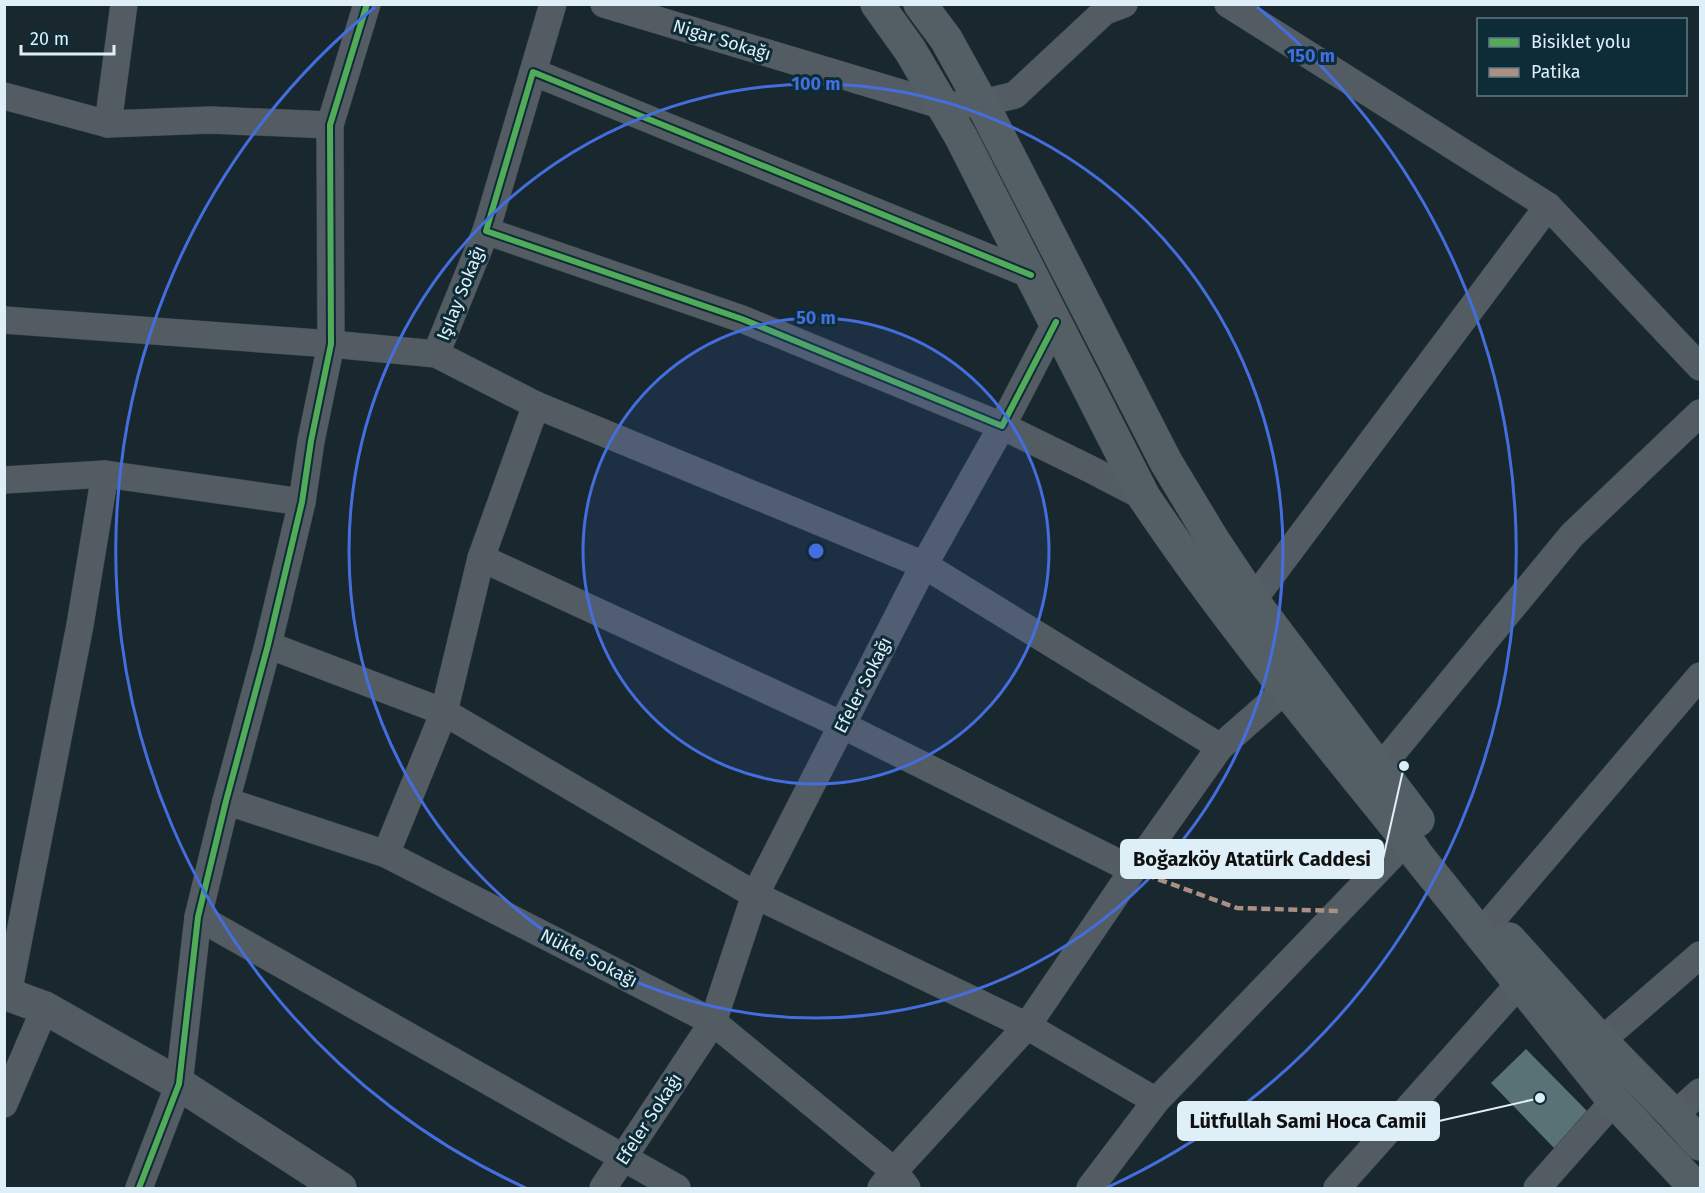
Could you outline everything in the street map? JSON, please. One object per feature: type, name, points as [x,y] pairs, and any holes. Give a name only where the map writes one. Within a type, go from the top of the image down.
[{"type":"main road","points":[[878,4],[910,50],[944,106],[1144,497],[1178,548],[1285,690],[1407,840],[1519,984],[1682,1183]]},
{"type":"main road","points":[[920,4],[946,39],[982,103],[1166,462],[1213,540],[1253,600],[1492,920],[1601,1041],[1701,1144]]},
{"type":"street","points":[[108,124],[124,4]]},
{"type":"street","points":[[139,1188],[179,1084],[198,916],[268,645],[302,502],[311,441],[331,344],[330,125],[368,4]]},
{"type":"street","points":[[553,4],[533,72],[1031,275]]},
{"type":"street","name":"Nigar Sokağı","points":[[604,4],[944,106]]},
{"type":"street","points":[[944,106],[982,103],[1015,95],[1105,11],[1124,4]]},
{"type":"street","points":[[1228,4],[1548,206],[1701,368]]},
{"type":"street","name":"Işılay Sokağı","points":[[436,354],[486,231],[533,72]]},
{"type":"street","points":[[4,96],[108,124],[212,120],[330,125]]},
{"type":"street","points":[[1253,600],[1548,206]]},
{"type":"street","points":[[486,231],[742,318],[1002,426],[1144,497]]},
{"type":"street","points":[[4,320],[436,354],[536,405],[924,565],[1220,747]]},
{"type":"street","name":"Efeler Sokağı","points":[[603,1188],[712,1022],[755,895],[924,565],[1002,426],[1056,322]]},
{"type":"street","points":[[386,854],[444,712],[481,558],[536,405]]},
{"type":"street","points":[[1380,768],[1572,535],[1701,413]]},
{"type":"street","points":[[4,480],[105,474],[302,502]]},
{"type":"street","points":[[105,474],[80,625],[6,993],[45,1008],[179,1084],[340,1188]]},
{"type":"street","points":[[481,558],[842,725],[1133,870]]},
{"type":"street","points":[[268,645],[444,712],[755,895],[1027,1026],[1156,1101]]},
{"type":"street","points":[[1492,920],[1701,676]]},
{"type":"street","points":[[894,1183],[1027,1026],[1220,747],[1285,690]]},
{"type":"street","name":"Nükte Sokağı","points":[[226,801],[386,854],[712,1022],[894,1183]]},
{"type":"street","points":[[1090,1188],[1156,1101],[1407,840]]},
{"type":"street","points":[[198,916],[677,1188]]},
{"type":"street","points":[[1601,1041],[1701,955]]},
{"type":"street","points":[[1337,1188],[1519,984]]},
{"type":"street","points":[[4,1104],[45,1008]]},
{"type":"street","points":[[1674,1115],[1701,1092]]},
{"type":"street","points":[[1537,1188],[1614,1101]]},
{"type":"building","points":[[1526,1049],[1589,1113],[1554,1148],[1491,1083]]},
{"type":"marked path","points":[[1133,870],[1237,908],[1339,911]]},
{"type":"cycle path","points":[[139,1188],[179,1084],[198,917],[302,502],[311,441],[331,344],[330,125],[367,4]]},
{"type":"cycle path","points":[[1031,275],[533,72],[486,231],[742,319],[1002,426],[1056,322]]},
{"type":"place","name":"Boğazköy Atatürk Caddesi","points":[[1404,766]]},
{"type":"place","name":"Lütfullah Sami Hoca Camii","points":[[1540,1098]]}]
